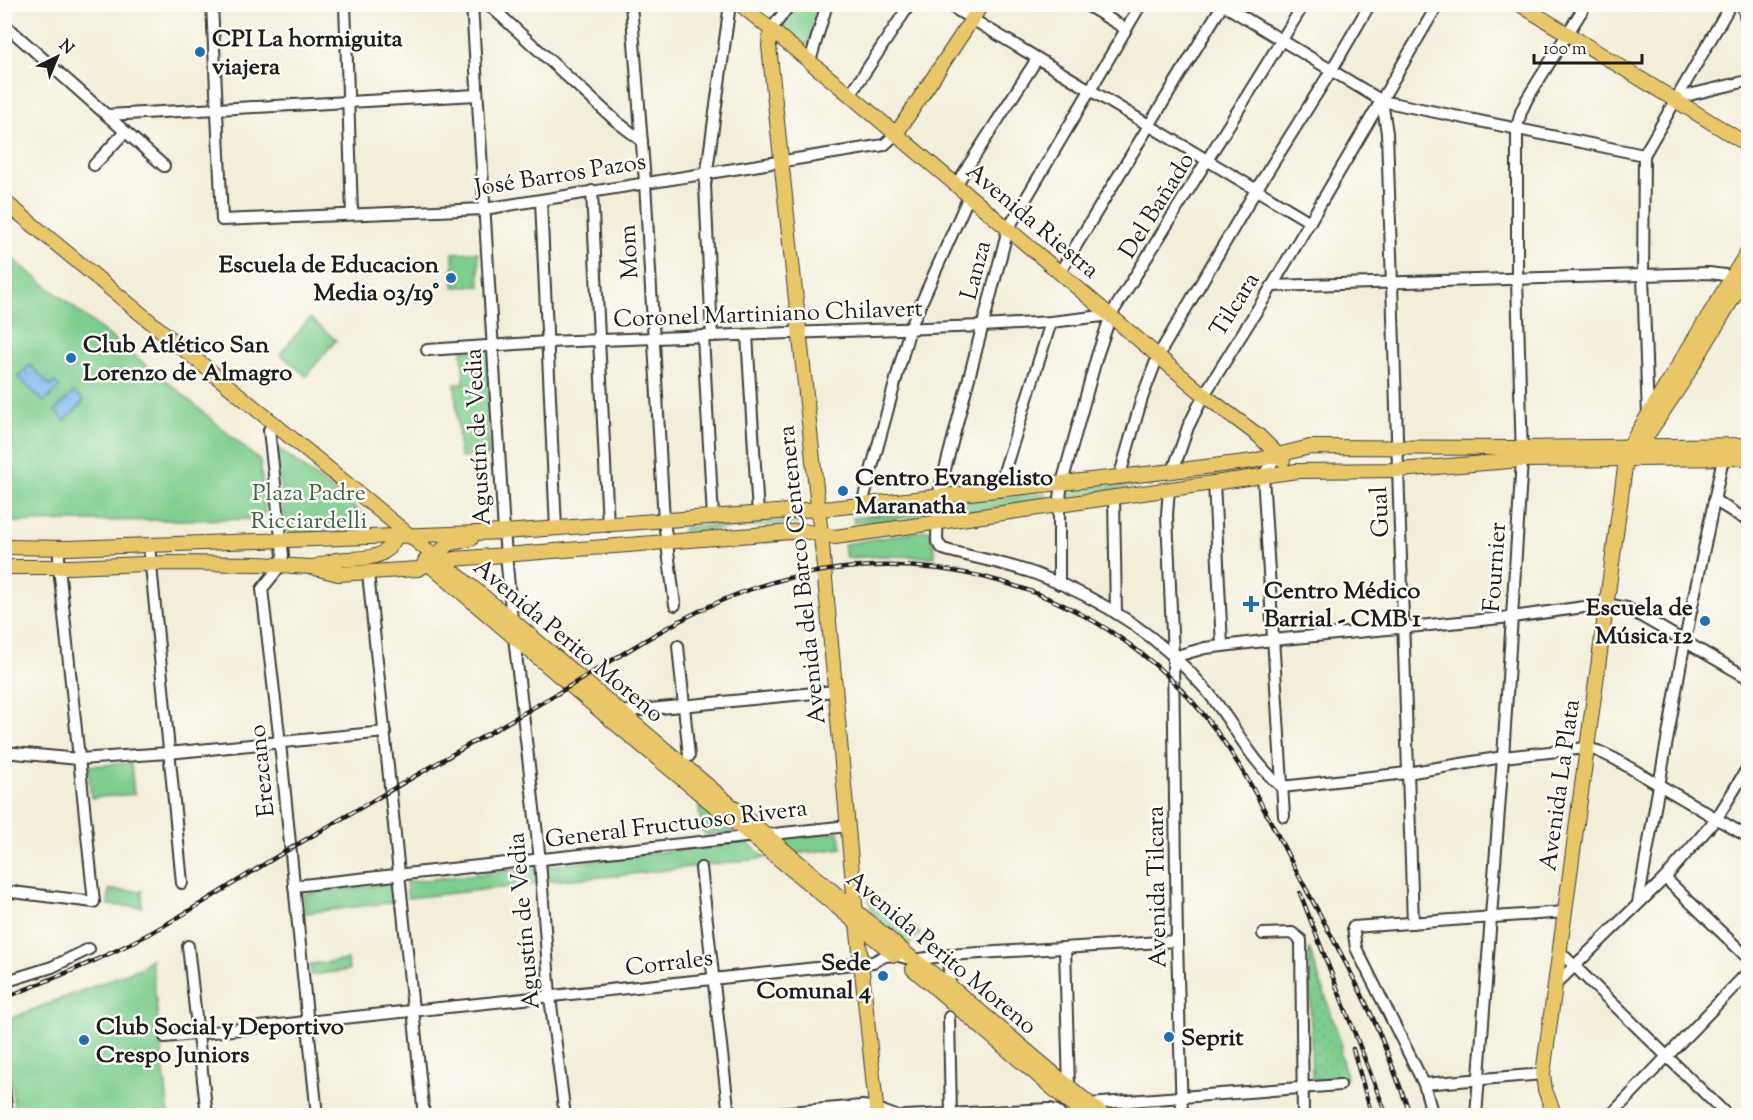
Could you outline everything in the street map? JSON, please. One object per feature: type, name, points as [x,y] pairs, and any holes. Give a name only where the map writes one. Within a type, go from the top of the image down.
[{"type":"main road","name":"Avenida Riestra","points":[[740,4],[1204,395],[1259,436],[1297,471]]},
{"type":"main road","points":[[896,134],[982,4]]},
{"type":"main road","points":[[1519,4],[1749,145]]},
{"type":"main road","name":"Avenida del Barco Centenera","points":[[771,30],[769,46],[878,1114]]},
{"type":"main road","name":"Avenida Perito Moreno","points":[[4,201],[435,561],[512,620],[766,834],[895,955],[1087,1110],[1104,1116]]},
{"type":"main road","name":"Avenida Perito Moreno","points":[[4,210],[269,429],[402,533]]},
{"type":"main road","name":"Avenida La Plata","points":[[1633,450],[1682,383],[1743,281],[1749,251]]},
{"type":"main road","name":"Avenida La Plata","points":[[1555,1116],[1545,1090],[1543,1074],[1625,467],[1648,417],[1743,281]]},
{"type":"main road","points":[[4,547],[60,548],[282,541],[402,533],[501,532],[713,518],[1119,478],[1253,461],[1310,447],[1398,447],[1522,454],[1749,445]]},
{"type":"main road","points":[[1633,450],[1749,458]]},
{"type":"main road","points":[[4,567],[170,562],[281,565],[311,567],[338,574],[368,573],[418,569],[435,561],[506,554],[803,531],[835,537],[1263,475],[1297,471],[1399,470],[1522,454]]},
{"type":"main road","name":"Tilcara","points":[[1168,488],[1173,471]]},
{"type":"main road","points":[[435,561],[448,544],[462,540],[487,538],[501,532]]},
{"type":"main road","points":[[311,567],[336,560],[371,559],[379,556],[402,533]]},
{"type":"main road","name":"Avenida Perito Moreno","points":[[435,561],[515,637],[750,835],[950,986],[1069,1087],[1087,1110]]},
{"type":"street","points":[[212,4],[218,108]]},
{"type":"street","points":[[345,4],[352,214]]},
{"type":"street","name":"Agustín de Vedia","points":[[472,4],[493,347],[501,532],[506,554],[540,860],[550,997],[565,1116]]},
{"type":"street","points":[[488,4],[616,121],[642,141]]},
{"type":"street","name":"Mom","points":[[631,4],[645,182],[664,521],[675,605]]},
{"type":"street","points":[[713,518],[705,185],[730,4]]},
{"type":"street","points":[[771,30],[790,4]]},
{"type":"street","points":[[810,62],[827,4]]},
{"type":"street","points":[[850,95],[910,4]]},
{"type":"street","points":[[947,4],[1310,222]]},
{"type":"street","points":[[1085,4],[1126,29]]},
{"type":"street","name":"Lanza","points":[[1059,584],[1023,570],[944,549],[937,542],[938,496],[1008,229],[1141,4]]},
{"type":"street","name":"Del Bañado","points":[[1059,584],[1059,505],[1062,483],[1097,356],[1111,315],[1283,42],[1304,4]]},
{"type":"street","points":[[1119,478],[1142,398],[1158,356],[1256,190],[1332,71],[1370,4]]},
{"type":"street","name":"Tilcara","points":[[1173,471],[1188,427],[1204,395],[1272,286],[1438,4]]},
{"type":"street","name":"Fournier","points":[[1476,1116],[1503,757],[1522,454],[1517,279],[1517,128],[1527,99],[1586,4]]},
{"type":"street","points":[[1648,417],[1643,276],[1644,155],[1731,4]]},
{"type":"street","points":[[1742,4],[1749,26]]},
{"type":"street","points":[[1060,272],[1223,5],[1382,101],[1644,155]]},
{"type":"street","points":[[4,24],[164,166]]},
{"type":"street","points":[[956,185],[1037,59]]},
{"type":"street","points":[[1674,100],[1748,81]]},
{"type":"street","points":[[107,115],[477,95]]},
{"type":"street","name":"Gual","points":[[1382,101],[1387,133],[1413,923]]},
{"type":"street","name":"José Barros Pazos","points":[[218,108],[222,220],[484,209],[884,145],[896,134]]},
{"type":"street","points":[[94,165],[125,132]]},
{"type":"street","points":[[592,191],[608,526]]},
{"type":"street","points":[[862,504],[910,328],[969,196]]},
{"type":"street","points":[[541,201],[556,529]]},
{"type":"street","points":[[1272,286],[1715,273],[1743,281]]},
{"type":"street","name":"Coronel Martiniano Chilavert","points":[[427,350],[547,342],[982,326],[1051,322],[1111,315]]},
{"type":"street","points":[[998,491],[1051,322]]},
{"type":"street","points":[[747,334],[758,514]]},
{"type":"street","points":[[269,429],[282,541],[281,565]]},
{"type":"street","points":[[1278,455],[1263,475],[1284,816]]},
{"type":"street","points":[[1638,903],[1685,640],[1723,458]]},
{"type":"street","points":[[1214,482],[1222,646]]},
{"type":"street","name":"Tilcara","points":[[1168,488],[1173,657]]},
{"type":"street","points":[[1114,497],[1116,613]]},
{"type":"street","points":[[1714,501],[1749,521]]},
{"type":"street","points":[[149,544],[182,883]]},
{"type":"street","points":[[4,891],[94,902],[59,567],[60,548]]},
{"type":"street","name":"Erezcano","points":[[281,565],[262,589],[280,743],[317,1116]]},
{"type":"street","points":[[368,573],[424,1116]]},
{"type":"street","points":[[1059,584],[1116,613],[1154,639],[1207,691],[1262,768],[1282,787],[1407,773],[1503,757],[1586,748],[1616,759],[1749,837]]},
{"type":"street","points":[[1173,657],[1205,648],[1403,626],[1512,617],[1606,604],[1627,608],[1749,678]]},
{"type":"street","points":[[678,646],[689,756]]},
{"type":"street","name":"Avenida Tilcara","points":[[1173,657],[1182,1116]]},
{"type":"street","points":[[619,712],[835,690]]},
{"type":"street","points":[[4,752],[79,759],[168,753],[385,732]]},
{"type":"street","points":[[1556,984],[1665,878],[1717,818],[1749,767]]},
{"type":"street","name":"General Fructuoso Rivera","points":[[294,886],[848,825]]},
{"type":"street","points":[[700,868],[729,1116]]},
{"type":"street","points":[[1665,878],[1749,958]]},
{"type":"street","points":[[1433,1116],[1424,1084],[1356,948],[1353,927],[1565,912]]},
{"type":"street","points":[[1263,934],[1292,933],[1301,940],[1303,1116]]},
{"type":"street","name":"Corrales","points":[[165,1037],[873,962],[885,956],[895,955],[914,960],[948,955],[1177,941]]},
{"type":"street","points":[[188,946],[207,1116]]},
{"type":"street","points":[[1065,948],[1069,1087]]},
{"type":"street","points":[[4,982],[52,967],[89,949]]},
{"type":"street","points":[[1559,951],[1728,1116]]},
{"type":"street","points":[[948,955],[950,986]]},
{"type":"street","points":[[1610,1116],[1666,1055],[1749,972]]},
{"type":"street","points":[[949,1017],[951,1115]]},
{"type":"street","points":[[1424,1084],[1543,1074]]},
{"type":"street","points":[[1087,1110],[1182,1097],[1340,1085]]},
{"type":"street","points":[[4,1088],[7,1116]]},
{"type":"street","points":[[740,1116],[862,1106],[878,1114],[896,1116]]},
{"type":"street","points":[[904,1116],[1050,1109],[1057,1111],[1061,1116]]},
{"type":"street","points":[[1745,1116],[1749,1112]]},
{"type":"green space","points":[[795,5],[820,5],[807,44],[782,27]]},
{"type":"green space","name":"Club Atlético San Lorenzo de Almagro","points":[[4,252],[175,388],[260,461],[265,514],[262,519],[5,522]]},
{"type":"green space","points":[[478,252],[480,286],[454,287],[453,253]]},
{"type":"green space","points":[[310,318],[336,340],[306,376],[280,354]]},
{"type":"green space","points":[[490,349],[493,396],[487,397],[490,456],[460,458],[455,384],[464,383],[462,350]]},
{"type":"green space","name":"Plaza Padre Ricciardelli","points":[[278,450],[364,515],[365,526],[361,531],[289,532],[286,529],[276,453]]},
{"type":"green space","points":[[1150,481],[1151,483],[1069,497],[1069,489]]},
{"type":"green space","points":[[1045,493],[1046,500],[951,514],[947,507],[948,503]]},
{"type":"green space","points":[[931,509],[931,515],[925,516],[854,523],[853,518]]},
{"type":"green space","points":[[799,519],[799,523],[684,532],[682,530],[685,527]]},
{"type":"green space","points":[[928,530],[932,533],[935,557],[846,558],[844,544]]},
{"type":"green space","points":[[131,763],[134,794],[91,798],[88,766]]},
{"type":"green space","points":[[698,802],[733,832],[707,835],[702,831]]},
{"type":"green space","points":[[838,832],[842,848],[795,854],[776,838]]},
{"type":"green space","points":[[745,841],[766,858],[615,876],[545,881],[545,867],[548,866]]},
{"type":"green space","points":[[535,868],[537,884],[408,898],[406,882]]},
{"type":"green space","points":[[393,883],[395,902],[305,913],[303,894]]},
{"type":"green space","points":[[109,890],[142,891],[142,907],[108,905]]},
{"type":"green space","points":[[868,890],[920,933],[908,946],[871,912]]},
{"type":"green space","points":[[1309,948],[1342,1046],[1340,1053],[1347,1079],[1312,1081]]},
{"type":"green space","name":"Club Social y Deportivo Crespo Juniors","points":[[151,958],[169,1115],[15,1115],[4,1021],[140,968]]},
{"type":"green space","points":[[348,960],[349,970],[311,975],[310,964]]},
{"type":"water","points":[[30,365],[51,386],[55,382],[60,387],[44,402],[18,377]]},
{"type":"water","points":[[74,392],[84,401],[65,421],[55,411]]},
{"type":"railway","points":[[4,998],[93,961],[164,926],[293,847],[695,613],[743,592],[803,575],[863,566],[924,567],[984,577],[1041,595],[1095,622],[1146,657],[1191,700],[1221,737],[1246,777],[1342,956],[1376,1026],[1411,1116]]},
{"type":"railway","points":[[1300,893],[1387,1116]]},
{"type":"railway","points":[[1353,1049],[1372,1116]]},
{"type":"place","name":"CPI La hormiguita viajera","points":[[200,52]]},
{"type":"place","name":"Escuela de Educacion Media 03/19°","points":[[451,278]]},
{"type":"place","name":"Club Atlético San Lorenzo de Almagro","points":[[71,358]]},
{"type":"place","name":"Centro Evangelisto Maranatha","points":[[843,491]]},
{"type":"place","name":"Centro Médico Barrial - CMB 1","points":[[1251,604]]},
{"type":"place","name":"Escuela de Música 12","points":[[1705,621]]},
{"type":"place","name":"Sede Comunal 4","points":[[883,976]]},
{"type":"place","name":"Seprit","points":[[1169,1037]]},
{"type":"place","name":"Club Social y Deportivo Crespo Juniors","points":[[84,1040]]}]
